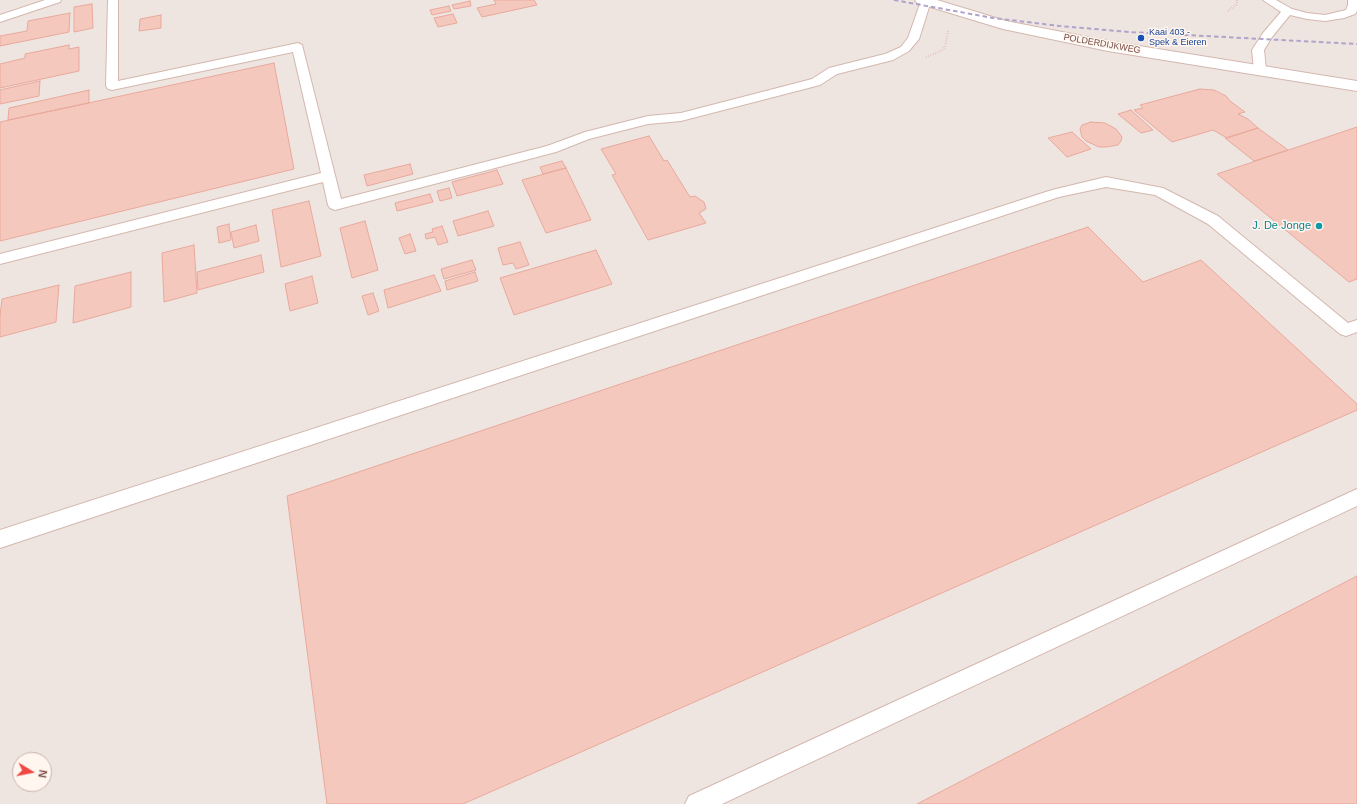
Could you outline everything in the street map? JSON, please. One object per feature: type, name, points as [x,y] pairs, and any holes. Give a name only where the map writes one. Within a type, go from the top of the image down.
[{"type":"street","name":"POLDERDIJKWEG","points":[[924,1],[1003,24],[1101,45],[1357,86]]},
{"type":"lane","points":[[0,19],[56,0]]},
{"type":"lane","points":[[114,0],[112,86],[298,46],[335,205],[551,149],[585,136],[648,120],[681,117],[816,82],[833,71],[889,57],[905,49],[913,39],[924,1]]},
{"type":"lane","points":[[1268,0],[1288,11],[1307,16],[1325,18],[1340,16],[1351,12],[1354,4],[1353,0]]},
{"type":"lane","points":[[1260,70],[1258,50],[1267,35],[1288,11]]},
{"type":"lane","points":[[0,259],[328,176]]},
{"type":"lane","points":[[0,539],[1057,193],[1106,182],[1158,190],[1213,220],[1353,332]]},
{"type":"lane","points":[[697,804],[1357,497]]},
{"type":"path","points":[[1228,11],[1237,4],[1237,0]]},
{"type":"shaded area","points":[[0,0],[1357,0],[1357,804],[0,804]]},
{"type":"building","points":[[494,0],[534,0],[537,5],[482,17],[477,8],[496,4]]},
{"type":"building","points":[[470,1],[471,6],[454,9],[452,5]]},
{"type":"building","points":[[92,4],[93,28],[74,32],[74,7]]},
{"type":"building","points":[[449,6],[451,11],[432,15],[430,10]]},
{"type":"building","points":[[70,13],[69,32],[0,46],[0,36],[27,31],[28,21]]},
{"type":"building","points":[[453,14],[457,23],[438,27],[434,18]]},
{"type":"building","points":[[161,15],[161,28],[139,31],[140,19]]},
{"type":"building","points":[[69,45],[69,49],[79,47],[79,71],[0,88],[0,64],[25,58],[25,54]]},
{"type":"building","points":[[274,63],[294,169],[0,241],[0,122]]},
{"type":"building","points":[[40,81],[39,96],[0,104],[0,90]]},
{"type":"building","points":[[1200,89],[1214,90],[1226,96],[1230,101],[1245,112],[1238,114],[1248,119],[1258,128],[1227,138],[1213,130],[1172,142],[1134,110],[1143,108],[1140,105]]},
{"type":"building","points":[[89,90],[89,103],[8,120],[9,108]]},
{"type":"building","points":[[1131,110],[1153,130],[1141,133],[1118,114]]},
{"type":"building","points":[[1091,122],[1105,123],[1116,129],[1122,137],[1121,141],[1118,145],[1099,147],[1086,141],[1082,137],[1080,129],[1082,125]]},
{"type":"building","name":"J. De Jonge","points":[[1357,127],[1357,279],[1349,282],[1217,174]]},
{"type":"building","points":[[1258,128],[1288,150],[1254,161],[1225,138]]},
{"type":"building","points":[[1072,132],[1091,149],[1067,157],[1048,138]]},
{"type":"building","points":[[649,136],[664,161],[667,160],[690,197],[695,196],[704,202],[706,209],[699,213],[706,223],[648,240],[612,175],[616,174],[601,149]]},
{"type":"building","points":[[562,161],[566,168],[543,174],[540,167]]},
{"type":"building","points":[[410,164],[413,174],[367,186],[364,175]]},
{"type":"building","points":[[566,168],[591,220],[546,233],[522,180]]},
{"type":"building","points":[[497,170],[503,184],[457,196],[452,182]]},
{"type":"building","points":[[449,188],[452,198],[440,201],[437,191]]},
{"type":"building","points":[[430,194],[433,202],[397,211],[395,203]]},
{"type":"building","points":[[309,201],[321,256],[281,267],[272,210]]},
{"type":"building","points":[[488,211],[494,226],[458,236],[453,221]]},
{"type":"building","points":[[365,221],[378,270],[352,278],[340,228]]},
{"type":"building","points":[[229,224],[231,240],[219,243],[217,227]]},
{"type":"building","points":[[256,225],[259,241],[234,248],[231,232]]},
{"type":"building","points":[[442,226],[448,242],[438,245],[435,237],[426,239],[425,234],[433,232],[432,229]]},
{"type":"building","points":[[1088,227],[1143,282],[1201,260],[1357,404],[1357,410],[463,804],[327,804],[287,496]]},
{"type":"building","points":[[410,234],[416,251],[405,254],[399,238]]},
{"type":"building","points":[[520,242],[529,265],[516,269],[513,263],[503,265],[498,248]]},
{"type":"building","points":[[194,245],[197,293],[164,302],[162,253]]},
{"type":"building","points":[[596,250],[612,284],[514,315],[500,278]]},
{"type":"building","points":[[261,255],[264,272],[198,290],[197,272]]},
{"type":"building","points":[[472,260],[476,270],[444,279],[441,269]]},
{"type":"building","points":[[131,272],[131,307],[73,323],[75,286]]},
{"type":"building","points":[[475,272],[478,281],[447,290],[445,281]]},
{"type":"building","points":[[434,275],[441,291],[388,308],[384,290]]},
{"type":"building","points":[[312,276],[318,303],[290,311],[285,284]]},
{"type":"building","points":[[59,285],[56,322],[0,337],[2,299]]},
{"type":"building","points":[[373,293],[379,311],[368,315],[362,296]]},
{"type":"building","points":[[1357,576],[1357,804],[917,804]]},
{"type":"railway","points":[[894,0],[993,18],[1060,26],[1129,32],[1357,44]]},
{"type":"place","name":"Kaai 403 - Spek & Eieren","points":[[1141,38]]},
{"type":"place","name":"J. De Jonge","points":[[1319,226]]}]
